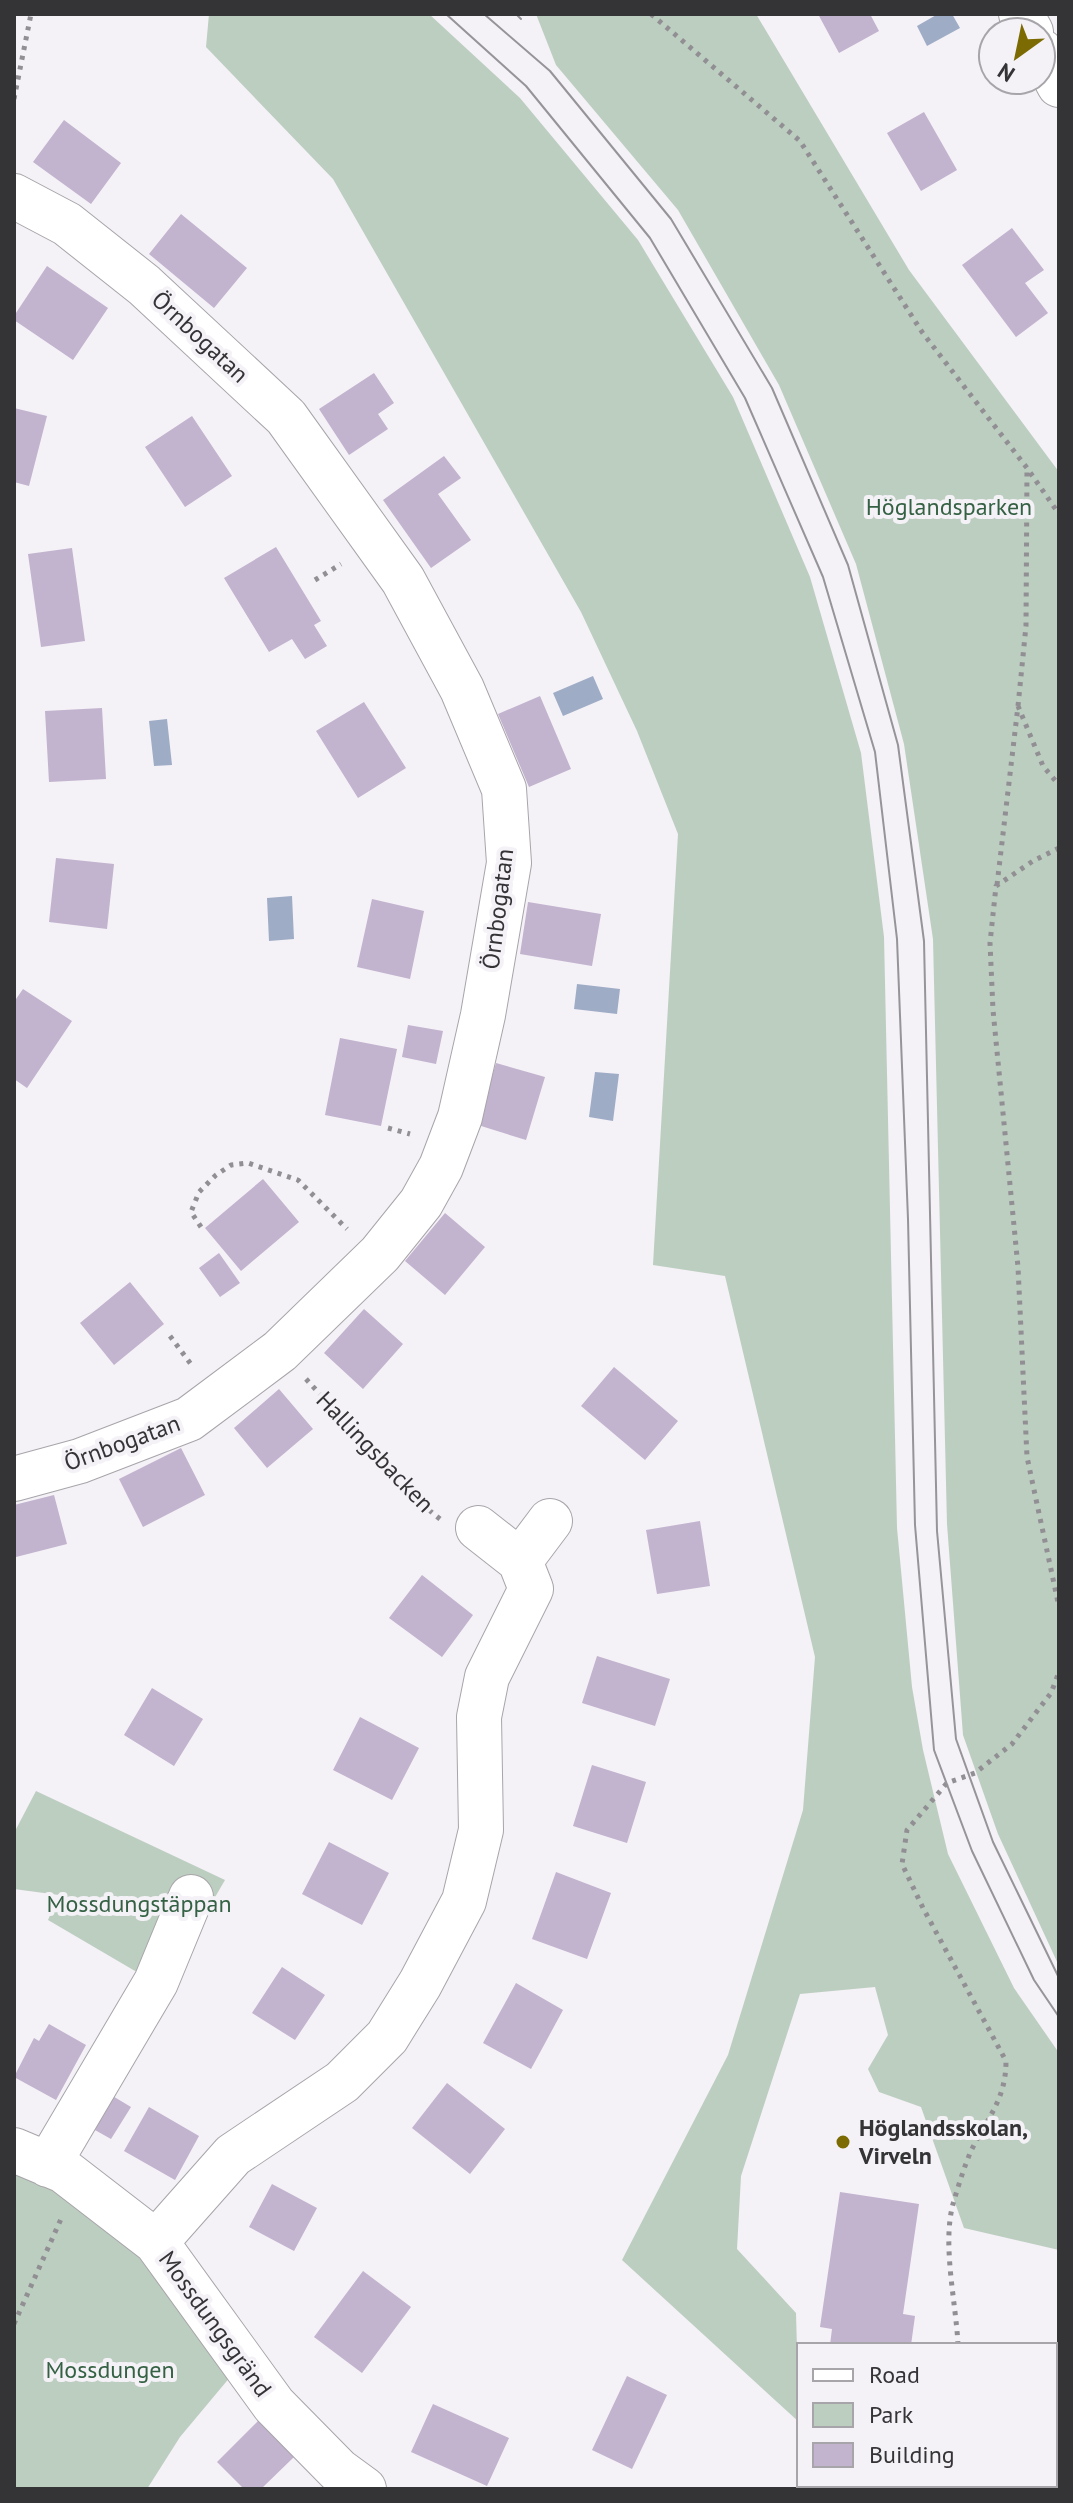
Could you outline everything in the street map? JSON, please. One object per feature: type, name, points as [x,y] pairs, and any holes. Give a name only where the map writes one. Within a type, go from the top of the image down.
[{"type":"street","name":"Örnbogatan","points":[[14,196],[67,224],[144,285],[286,417],[403,580],[462,689],[504,789],[509,863],[483,1015],[460,1117],[441,1167],[421,1203],[376,1258],[280,1351],[189,1419],[80,1461],[14,1479]]},
{"type":"street","points":[[520,1561],[550,1521]]},
{"type":"street","points":[[156,2242],[233,2155],[342,2082],[387,2037],[464,1901],[481,1830],[479,1717],[487,1677],[531,1589],[520,1561],[478,1528]]},
{"type":"street","points":[[47,2166],[156,1982],[191,1897]]},
{"type":"street","name":"Mossdungsgränd","points":[[47,2166],[156,2242],[274,2405],[338,2470],[364,2489]]},
{"type":"path","points":[[14,99],[31,14]]},
{"type":"path","points":[[651,14],[800,141],[922,332],[1059,514]]},
{"type":"path","points":[[1027,468],[1026,626],[990,943],[993,1010],[1018,1267],[1027,1457],[1059,1607]]},
{"type":"path","points":[[1018,706],[1043,766],[1059,785]]},
{"type":"path","points":[[996,886],[1059,848]]},
{"type":"path","points":[[201,1227],[191,1212],[199,1192],[231,1165],[248,1163],[298,1180],[376,1258]]},
{"type":"path","name":"Hallingsbacken","points":[[280,1351],[419,1502],[452,1528],[478,1528]]},
{"type":"path","points":[[958,2343],[950,2246],[952,2207],[971,2152],[995,2112],[1006,2080],[1006,2061],[902,1864],[907,1830],[947,1783],[975,1773],[1012,1744],[1051,1693],[1059,1672]]},
{"type":"path","points":[[14,2324],[47,2166]]},
{"type":"green space","points":[[209,14],[429,14],[520,98],[638,240],[733,397],[810,577],[861,753],[884,937],[897,1528],[912,1687],[923,1750],[948,1854],[1014,1988],[1059,2053],[1059,2250],[964,2228],[921,2107],[879,2092],[868,2069],[888,2035],[875,1987],[800,1994],[741,2176],[737,2249],[796,2313],[797,2420],[622,2260],[728,2055],[803,1810],[815,1657],[725,1276],[653,1265],[678,834],[637,731],[581,612],[333,179],[206,47]]},
{"type":"green space","name":"Höglandsparken","points":[[536,14],[756,14],[909,270],[1059,472],[1059,1966],[998,1834],[963,1735],[947,1524],[933,939],[904,744],[856,564],[779,385],[678,210],[556,65]]},
{"type":"green space","name":"Mossdungstäppan","points":[[36,1791],[225,1880],[64,2157],[30,2140],[66,2122],[147,1978],[48,1920],[59,1895],[14,1889],[14,1833]]},
{"type":"green space","name":"Mossdungen","points":[[14,2165],[50,2180],[148,2253],[231,2376],[180,2437],[147,2489],[14,2489]]},
{"type":"water","points":[[938,14],[952,14],[960,28],[927,46],[917,26]]},
{"type":"water","points":[[593,676],[603,699],[563,716],[553,693]]},
{"type":"water","points":[[167,719],[172,765],[154,766],[149,721]]},
{"type":"water","points":[[292,896],[294,939],[269,941],[267,898]]},
{"type":"water","points":[[577,984],[620,989],[617,1014],[574,1009]]},
{"type":"water","points":[[595,1072],[619,1074],[613,1121],[589,1117]]},
{"type":"building","points":[[818,14],[870,14],[879,31],[839,53]]},
{"type":"building","points":[[924,112],[957,170],[921,191],[887,133]]},
{"type":"building","points":[[64,120],[121,163],[91,204],[33,162]]},
{"type":"building","points":[[181,214],[247,268],[214,308],[149,254]]},
{"type":"building","points":[[1012,228],[1044,270],[1025,283],[1048,313],[1016,337],[962,265]]},
{"type":"building","points":[[47,266],[108,308],[73,360],[14,320]]},
{"type":"building","points":[[374,373],[394,403],[378,414],[388,429],[349,455],[319,409]]},
{"type":"building","points":[[14,408],[47,416],[29,486],[14,482]]},
{"type":"building","points":[[192,416],[232,476],[185,507],[145,447]]},
{"type":"building","points":[[444,456],[461,478],[438,494],[471,540],[431,568],[383,500]]},
{"type":"building","points":[[276,547],[321,621],[314,625],[327,646],[305,659],[292,639],[269,652],[224,578]]},
{"type":"building","points":[[72,548],[85,641],[41,647],[28,554]]},
{"type":"building","points":[[540,696],[571,769],[529,787],[498,714]]},
{"type":"building","points":[[364,702],[406,768],[358,798],[316,731]]},
{"type":"building","points":[[102,708],[106,779],[49,782],[45,711]]},
{"type":"building","points":[[56,858],[114,864],[107,929],[49,922]]},
{"type":"building","points":[[372,899],[424,911],[410,979],[357,967]]},
{"type":"building","points":[[528,902],[601,914],[592,966],[520,954]]},
{"type":"building","points":[[23,989],[72,1021],[27,1088],[14,1079],[14,1002]]},
{"type":"building","points":[[408,1025],[443,1031],[436,1064],[402,1057]]},
{"type":"building","points":[[340,1038],[397,1049],[381,1126],[325,1115]]},
{"type":"building","points":[[496,1063],[545,1077],[526,1140],[478,1125]]},
{"type":"building","points":[[263,1179],[299,1222],[241,1271],[205,1228]]},
{"type":"building","points":[[445,1213],[485,1247],[445,1295],[405,1261]]},
{"type":"building","points":[[219,1253],[240,1283],[220,1297],[199,1268]]},
{"type":"building","points":[[130,1282],[164,1324],[114,1365],[80,1323]]},
{"type":"building","points":[[364,1309],[403,1344],[363,1389],[324,1353]]},
{"type":"building","points":[[614,1367],[678,1421],[645,1460],[581,1406]]},
{"type":"building","points":[[279,1389],[313,1429],[267,1468],[234,1428]]},
{"type":"building","points":[[181,1448],[205,1495],[143,1527],[119,1479]]},
{"type":"building","points":[[54,1495],[67,1544],[16,1557],[14,1505]]},
{"type":"building","points":[[700,1521],[710,1586],[657,1594],[646,1530]]},
{"type":"building","points":[[422,1575],[473,1615],[442,1657],[389,1618]]},
{"type":"building","points":[[597,1656],[670,1679],[655,1726],[582,1703]]},
{"type":"building","points":[[152,1688],[203,1719],[174,1766],[124,1735]]},
{"type":"building","points":[[360,1717],[419,1748],[392,1800],[333,1770]]},
{"type":"building","points":[[592,1765],[646,1782],[627,1843],[573,1826]]},
{"type":"building","points":[[329,1842],[389,1873],[362,1925],[302,1894]]},
{"type":"building","points":[[556,1872],[611,1893],[587,1959],[532,1939]]},
{"type":"building","points":[[282,1967],[325,1995],[295,2040],[252,2013]]},
{"type":"building","points":[[516,1983],[563,2010],[531,2069],[483,2043]]},
{"type":"building","points":[[49,2024],[86,2045],[56,2100],[14,2077],[34,2038],[39,2041]]},
{"type":"building","points":[[447,2083],[505,2129],[470,2174],[412,2128]]},
{"type":"building","points":[[106,2092],[131,2107],[111,2139],[86,2125]]},
{"type":"building","points":[[149,2107],[199,2136],[175,2180],[124,2151]]},
{"type":"building","points":[[272,2184],[317,2208],[294,2251],[249,2227]]},
{"type":"building","points":[[840,2192],[919,2204],[903,2314],[915,2316],[911,2343],[830,2343],[832,2329],[820,2327]]},
{"type":"building","points":[[363,2271],[411,2307],[362,2373],[314,2337]]},
{"type":"building","points":[[1059,2354],[1059,2427],[1057,2427]]},
{"type":"building","points":[[627,2376],[667,2395],[632,2469],[592,2450]]},
{"type":"building","points":[[433,2404],[509,2438],[487,2486],[411,2452]]},
{"type":"building","points":[[259,2420],[295,2456],[261,2489],[244,2489],[217,2462]]},
{"type":"tram line","points":[[446,14],[526,86],[650,238],[745,398],[823,577],[875,752],[897,939],[915,1525],[934,1750],[972,1851],[1034,1980],[1059,2017]]},
{"type":"tram line","points":[[484,14],[550,71],[671,219],[772,388],[848,565],[898,745],[924,941],[937,1531],[956,1739],[993,1842],[1059,1978]]},
{"type":"tram line","points":[[516,14],[521,19]]},
{"type":"place","name":"Höglandsskolan, Virveln","points":[[843,2142]]}]
